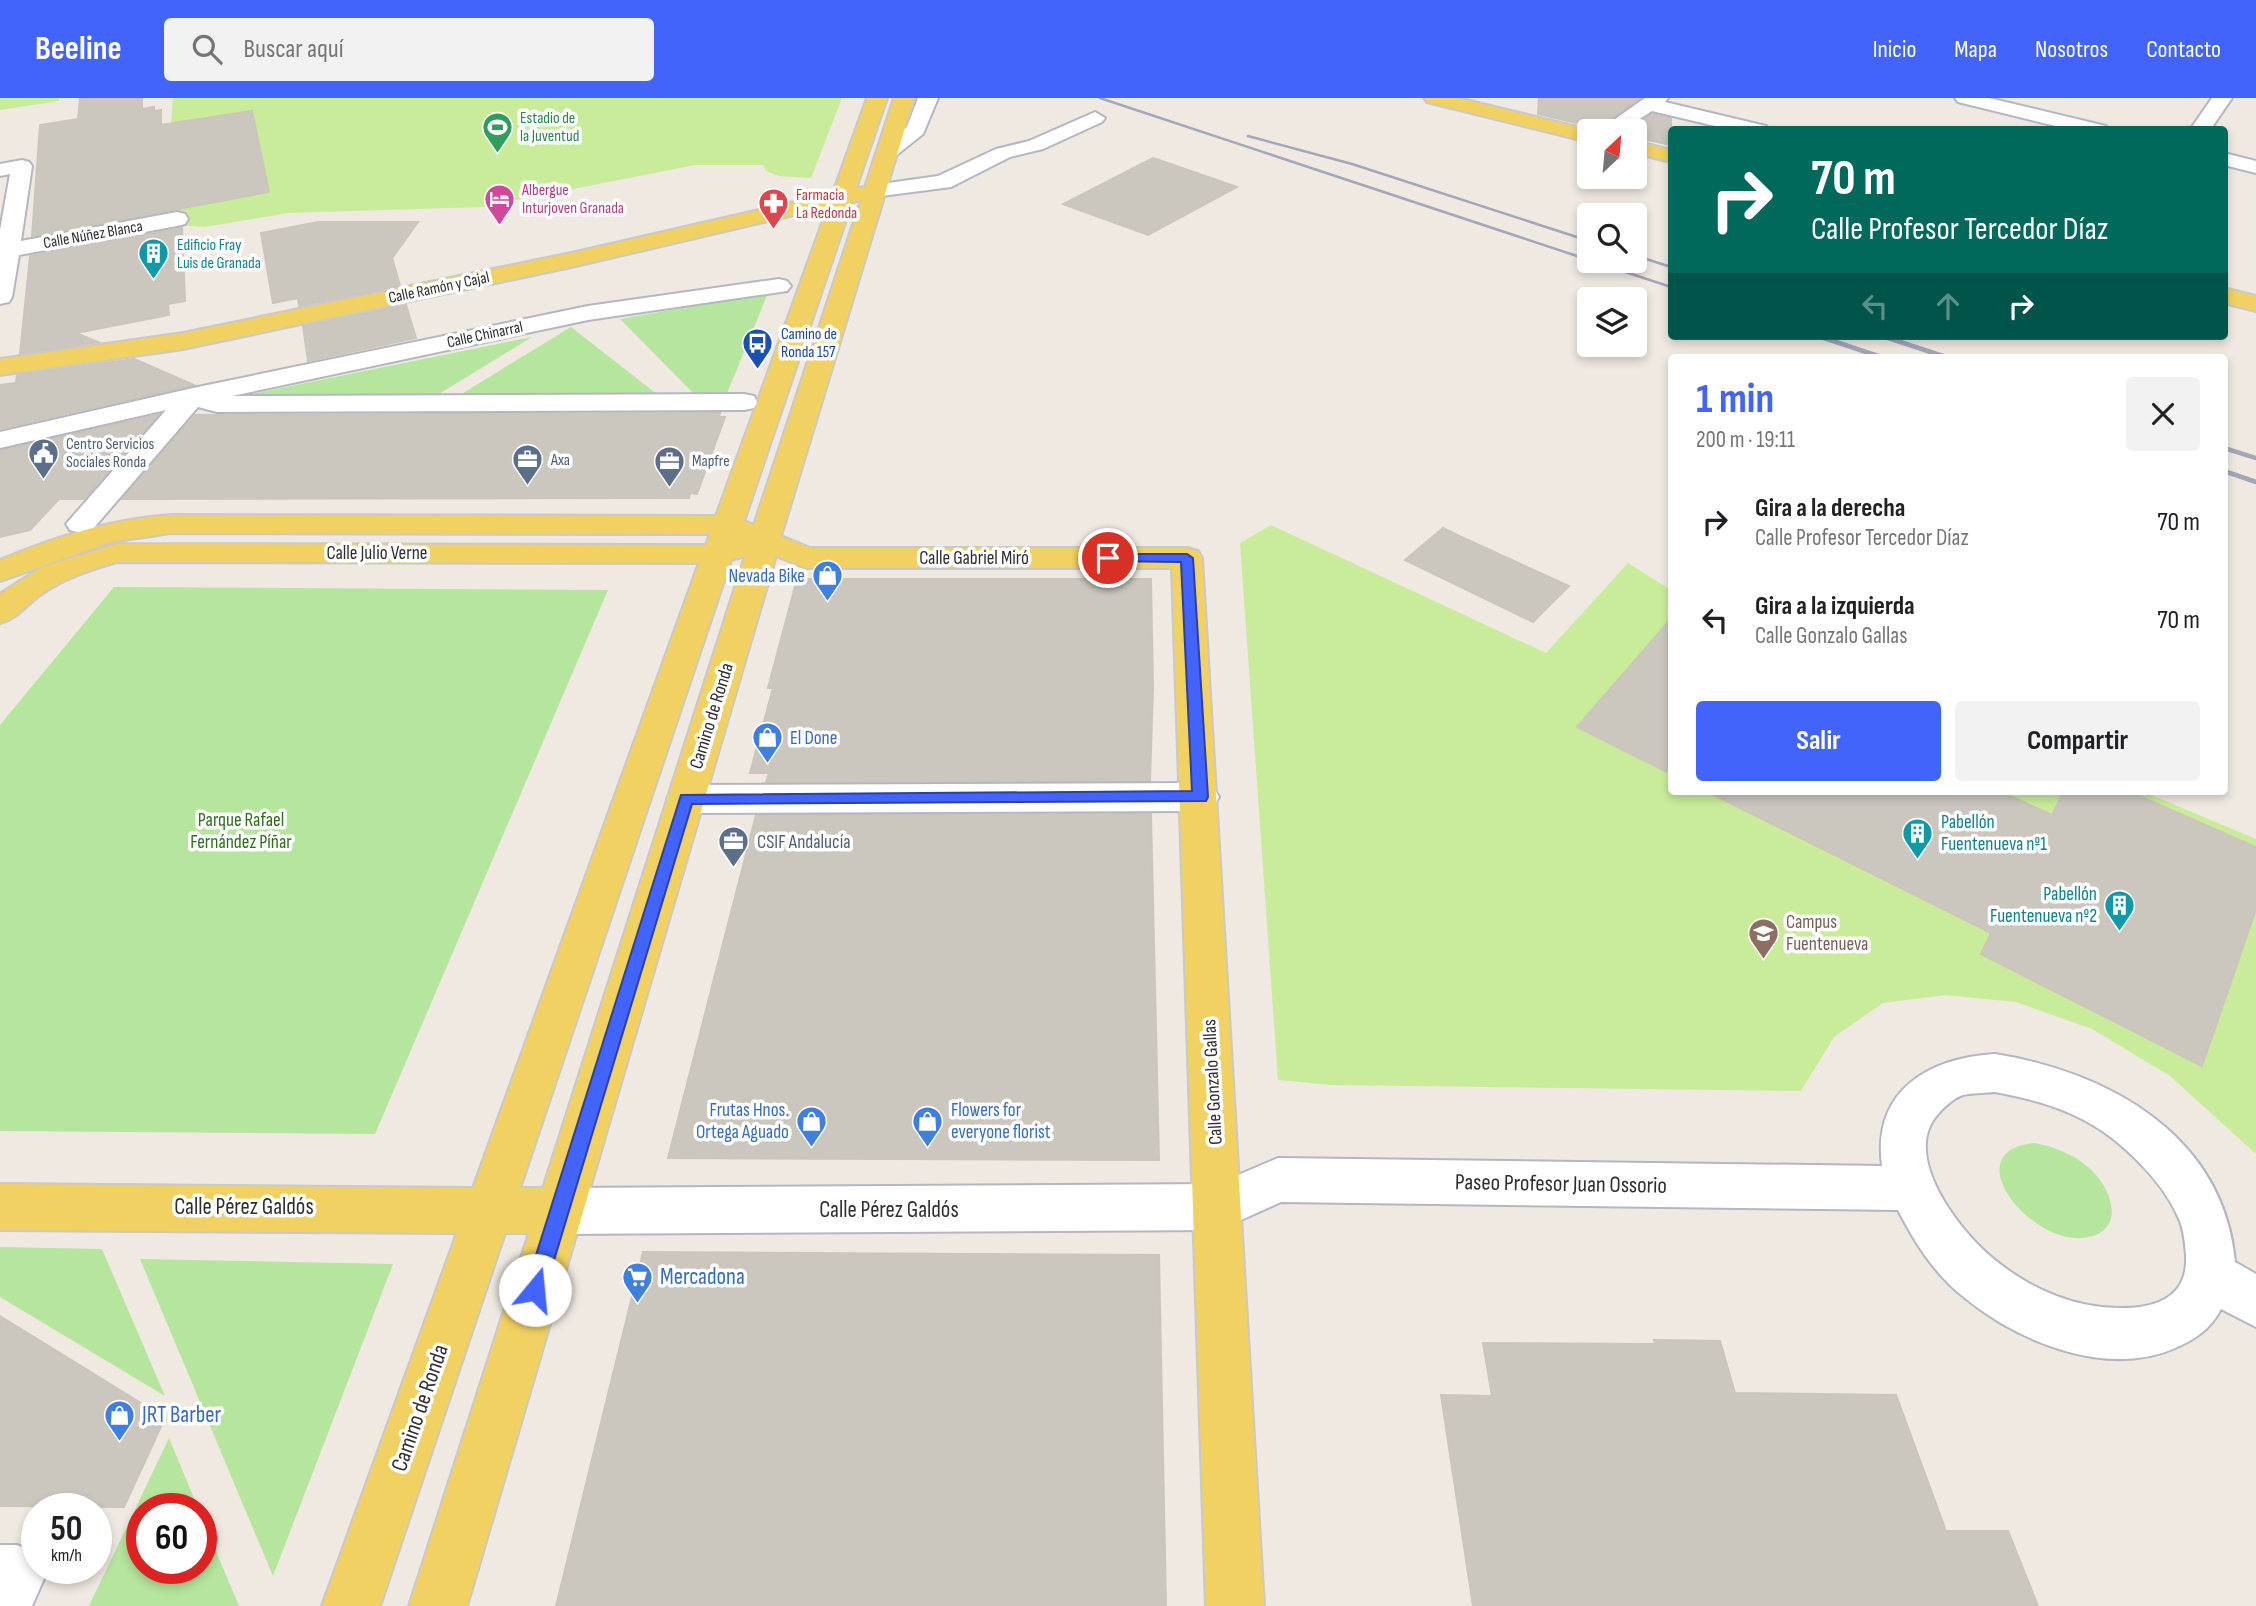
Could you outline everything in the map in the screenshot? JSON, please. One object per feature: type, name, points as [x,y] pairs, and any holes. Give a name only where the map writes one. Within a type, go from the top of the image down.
[{"type":"main road","name":"Camino de Ronda","points":[[351,1606],[877,98]]},
{"type":"main road","name":"Camino de Ronda","points":[[438,1606],[748,602],[764,542],[904,98]]},
{"type":"main road","points":[[1434,98],[1577,133]]},
{"type":"main road","points":[[1647,150],[1668,155]]},
{"type":"main road","name":"Calle Ramón y Cajal","points":[[0,367],[195,338],[576,259],[874,191]]},
{"type":"main road","points":[[2228,296],[2256,304]]},
{"type":"main road","name":"Calle Julio Verne","points":[[0,571],[71,535],[150,525],[722,540]]},
{"type":"main road","points":[[722,540],[764,542]]},
{"type":"main road","name":"Calle Julio Verne","points":[[0,612],[13,598],[41,578],[83,561],[116,553],[722,540]]},
{"type":"main road","name":"Calle Gabriel Miró","points":[[764,542],[806,558],[1187,558]]},
{"type":"main road","name":"Calle Gonzalo Gallas","points":[[1187,558],[1236,1606]]},
{"type":"main road","name":"Calle Pérez Galdós","points":[[0,1206],[488,1211]]},
{"type":"main road","points":[[488,1211],[559,1211]]},
{"type":"street","points":[[886,154],[916,130],[928,98]]},
{"type":"street","points":[[1965,98],[2082,126]]},
{"type":"street","points":[[2203,126],[2222,98]]},
{"type":"street","points":[[1626,119],[1654,101],[1745,126]]},
{"type":"street","points":[[874,191],[943,182],[1003,153],[1036,145],[1095,118]]},
{"type":"street","points":[[2228,160],[2256,167]]},
{"type":"street","points":[[0,297],[8,250],[11,168]]},
{"type":"street","name":"Calle Núñez Blanca","points":[[8,250],[177,219]]},
{"type":"street","name":"Calle Chinarral","points":[[0,440],[193,396],[588,313],[779,286]]},
{"type":"street","points":[[71,535],[193,396]]},
{"type":"street","name":"Calle Chinarral","points":[[193,396],[217,404],[744,402]]},
{"type":"street","points":[[686,799],[1200,797]]},
{"type":"street","points":[[1995,1073],[2038,1080],[2083,1096],[2126,1123],[2164,1157],[2193,1196],[2197,1206],[2209,1237],[2210,1275],[2195,1308],[2165,1329],[2120,1336],[2069,1327],[2017,1304],[1970,1271],[1933,1230],[1911,1188],[1903,1150],[1909,1117],[1927,1092],[1957,1077],[1995,1073]]},
{"type":"street","name":"Paseo Profesor Juan Ossorio","points":[[1219,1208],[1278,1180],[1911,1188]]},
{"type":"street","name":"Calle Pérez Galdós","points":[[559,1211],[1219,1208]]},
{"type":"street","points":[[2210,1275],[2256,1301]]},
{"type":"green space","points":[[0,98],[59,98],[59,101],[0,110]]},
{"type":"green space","name":"Estadio de la Juventud","points":[[173,98],[842,98],[811,178],[779,176],[766,171],[763,165],[695,165],[482,207],[288,213],[205,227],[178,225],[171,124]]},
{"type":"green space","points":[[768,293],[726,396],[695,395],[620,319]]},
{"type":"green space","points":[[571,327],[658,395],[460,395]]},
{"type":"green space","points":[[532,337],[434,397],[246,395]]},
{"type":"green space","points":[[1271,525],[1546,653],[1628,563],[1668,588],[1668,795],[2152,795],[2256,839],[2256,1154],[2170,1076],[2092,1029],[2016,1002],[1946,995],[1883,1003],[1834,1037],[1801,1091],[1331,1085],[1278,1080],[1240,543]]},
{"type":"green space","name":"Parque Rafael Fernández Píñar","points":[[114,587],[608,590],[375,1134],[0,1131],[0,725]]},
{"type":"green space","points":[[2035,1143],[2070,1155],[2097,1176],[2104,1186],[2112,1209],[2106,1228],[2096,1235],[2082,1238],[2062,1236],[2041,1226],[2023,1212],[2009,1195],[2001,1178],[2001,1162],[2012,1150]]},
{"type":"green space","points":[[0,1247],[102,1249],[165,1396],[0,1297]]},
{"type":"green space","points":[[140,1259],[393,1264],[273,1576]]},
{"type":"green space","points":[[169,1438],[192,1493],[143,1493]]},
{"type":"green space","points":[[126,1528],[126,1584],[217,1584],[217,1554],[239,1606],[89,1606],[99,1584],[112,1584],[112,1558]]},
{"type":"building","points":[[80,98],[142,98],[142,109],[154,107],[154,111],[161,110],[161,125],[252,111],[269,192],[32,236],[40,125],[78,119]]},
{"type":"building","points":[[1539,98],[1640,98],[1611,119],[1577,119],[1577,123],[1538,114]]},
{"type":"building","points":[[1652,114],[1671,118],[1668,144],[1647,140],[1647,119],[1644,119]]},
{"type":"building","points":[[1153,158],[1237,187],[1148,235],[1063,204]]},
{"type":"building","points":[[318,222],[418,222],[392,258],[400,286],[299,306],[298,298],[273,303],[261,233]]},
{"type":"building","points":[[182,228],[185,301],[168,304],[169,315],[76,333],[98,342],[20,354],[30,256]]},
{"type":"building","points":[[406,305],[416,338],[308,361],[303,326]]},
{"type":"building","points":[[134,359],[194,385],[0,429],[0,385],[16,383],[17,375]]},
{"type":"building","points":[[720,413],[719,417],[725,417],[697,494],[690,493],[689,498],[122,499],[195,415]]},
{"type":"building","points":[[158,415],[84,499],[59,499],[30,530],[0,537],[0,450]]},
{"type":"building","points":[[1443,528],[1569,586],[1533,622],[1405,560]]},
{"type":"building","points":[[797,579],[1151,579],[1153,688],[1150,781],[766,782],[769,773],[750,773],[773,688],[768,688]]},
{"type":"building","points":[[1668,622],[1668,772],[1577,727]]},
{"type":"building","name":"Pabellón Fuentenueva nº2","points":[[1714,795],[2008,795],[2052,815],[2062,795],[2137,795],[2256,847],[2256,909],[2202,1066],[1981,954],[1991,933]]},
{"type":"building","points":[[1151,814],[1159,1160],[668,1158],[756,815]]},
{"type":"building","points":[[643,1252],[1159,1255],[1166,1606],[556,1606]]},
{"type":"building","points":[[0,1316],[165,1418],[130,1493],[126,1493],[124,1507],[112,1507],[112,1493],[21,1493],[21,1506],[0,1506]]},
{"type":"building","points":[[1654,1340],[1720,1341],[1735,1393],[1896,1395],[1946,1531],[2008,1531],[2038,1606],[1473,1606],[1441,1395],[1492,1396],[1483,1343],[1655,1344]]},
{"type":"railway","points":[[1100,98],[1577,256]]},
{"type":"railway","points":[[1248,136],[1352,164],[1577,237]]},
{"type":"railway","points":[[1647,259],[1668,266]]},
{"type":"railway","points":[[1628,273],[1668,286]]},
{"type":"railway","points":[[1830,340],[1872,354]]},
{"type":"railway","points":[[1894,340],[1937,354]]},
{"type":"railway","points":[[2228,449],[2256,458]]},
{"type":"railway","points":[[2228,472],[2256,482]]},
{"type":"place","name":"Estadio de la Juventud","points":[[497,154]]},
{"type":"place","name":"Albergue Inturjoven Granada","points":[[499,226]]},
{"type":"place","name":"Farmacia La Redonda","points":[[773,231]]},
{"type":"place","name":"Edificio Fray Luis de Granada","points":[[154,281]]},
{"type":"place","name":"Camino de Ronda 157","points":[[758,370]]},
{"type":"place","name":"Centro Servicios Sociales Ronda","points":[[43,480]]},
{"type":"place","name":"Axa","points":[[528,487]]},
{"type":"place","name":"Mapfre","points":[[669,488]]},
{"type":"place","name":"Nevada Bike","points":[[828,603]]},
{"type":"place","name":"El Done","points":[[767,765]]},
{"type":"place","name":"Pabellón Fuentenueva nº1","points":[[1918,860]]},
{"type":"place","name":"CSIF Andalucía","points":[[734,869]]},
{"type":"place","name":"Pabellón Fuentenueva nº2","points":[[2120,932]]},
{"type":"place","name":"Campus Fuentenueva","points":[[1763,960]]},
{"type":"place","name":"Frutas Hnos. Ortega Aguado","points":[[812,1148]]},
{"type":"place","name":"Flowers for everyone florist","points":[[928,1148]]},
{"type":"place","name":"Mercadona","points":[[637,1304]]},
{"type":"place","name":"JRT Barber","points":[[119,1442]]},
{"type":"route","points":[[535,1290],[686,799],[1200,797],[1187,558],[1108,558]]}]
